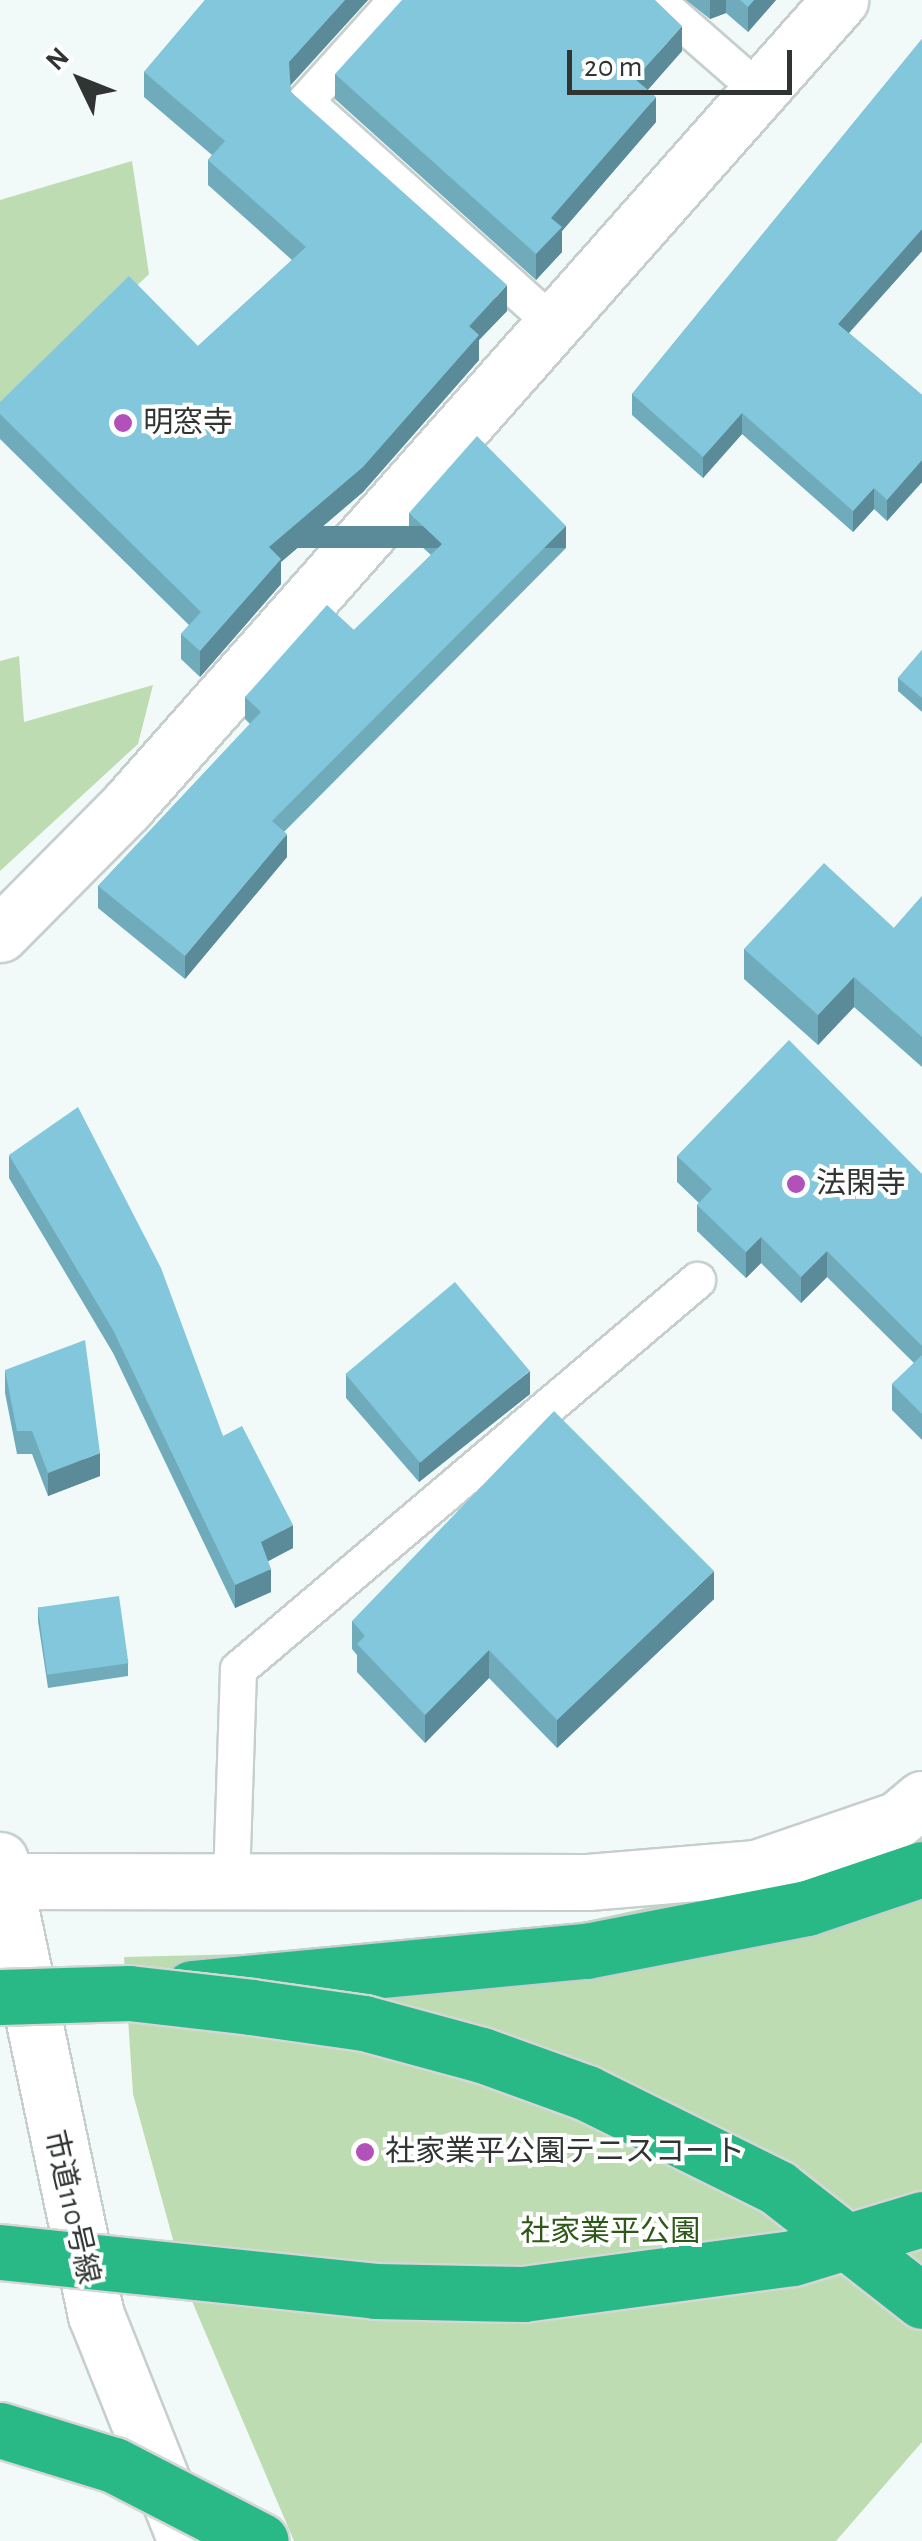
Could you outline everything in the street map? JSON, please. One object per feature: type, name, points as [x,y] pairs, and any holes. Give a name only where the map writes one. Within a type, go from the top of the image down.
[{"type":"highway","points":[[0,1997],[129,1993],[586,1951],[807,1908],[922,1869]]},
{"type":"highway","points":[[129,1993],[364,2023],[586,2093],[778,2188],[922,2302]]},
{"type":"highway","points":[[0,2252],[375,2290],[523,2294],[793,2258],[922,2219]]},
{"type":"highway","points":[[0,2430],[114,2465],[261,2541]]},
{"type":"street","points":[[0,934],[126,807],[840,0]]},
{"type":"street","points":[[1,1874],[588,1882],[756,1868],[898,1819],[922,1799]]},
{"type":"street","name":"市道110号線","points":[[1,1874],[96,2315],[186,2541]]},
{"type":"lane","points":[[396,0],[305,101],[555,325]]},
{"type":"lane","points":[[656,0],[761,92]]},
{"type":"lane","points":[[231,1880],[238,1669],[698,1280]]},
{"type":"green space","points":[[132,161],[149,274],[0,419],[0,200]]},
{"type":"green space","points":[[19,656],[24,722],[153,685],[138,744],[0,871],[0,661]]},
{"type":"green space","name":"社家業平公園","points":[[922,1848],[922,2442],[836,2541],[294,2541],[186,2287],[133,2094],[124,1957],[458,1949]]},
{"type":"building","points":[[205,0],[345,0],[289,62],[291,92],[507,285],[469,326],[479,335],[363,467],[269,547],[281,559],[200,651],[181,634],[201,612],[0,414],[0,402],[129,276],[198,346],[306,247],[208,160],[225,141],[144,72]]},
{"type":"building","points":[[402,0],[655,0],[682,26],[635,79],[656,97],[551,218],[562,227],[536,254],[335,74]]},
{"type":"building","points":[[922,39],[922,229],[838,324],[922,395],[922,460],[887,500],[874,488],[853,511],[742,413],[703,457],[632,394]]},
{"type":"building","points":[[477,436],[566,526],[272,821],[287,834],[185,956],[98,886],[261,712],[245,697],[327,605],[354,630],[442,544],[409,513]]},
{"type":"building","points":[[922,650],[922,698],[898,678]]},
{"type":"building","points":[[824,863],[894,928],[922,896],[922,1037],[854,977],[818,1015],[744,949]]},
{"type":"building","name":"法閑寺","points":[[789,1040],[922,1174],[922,1346],[827,1251],[801,1277],[761,1237],[746,1252],[697,1205],[712,1189],[677,1156]]},
{"type":"building","points":[[78,1107],[161,1268],[223,1436],[242,1426],[293,1525],[261,1542],[271,1569],[235,1585],[113,1330],[9,1155]]},
{"type":"building","points":[[455,1282],[530,1371],[420,1463],[345,1374]]},
{"type":"building","points":[[85,1340],[100,1453],[48,1473],[32,1431],[17,1431],[5,1370]]},
{"type":"building","points":[[922,1355],[922,1414],[892,1384]]},
{"type":"building","points":[[554,1411],[714,1571],[557,1720],[489,1650],[425,1715],[357,1644],[365,1636],[352,1621]]},
{"type":"building","points":[[119,1596],[128,1663],[47,1675],[38,1607]]},
{"type":"place","name":"明窓寺","points":[[123,423]]},
{"type":"place","name":"法閑寺","points":[[796,1184]]},
{"type":"place","name":"社家業平公園テニスコート","points":[[365,2152]]}]
